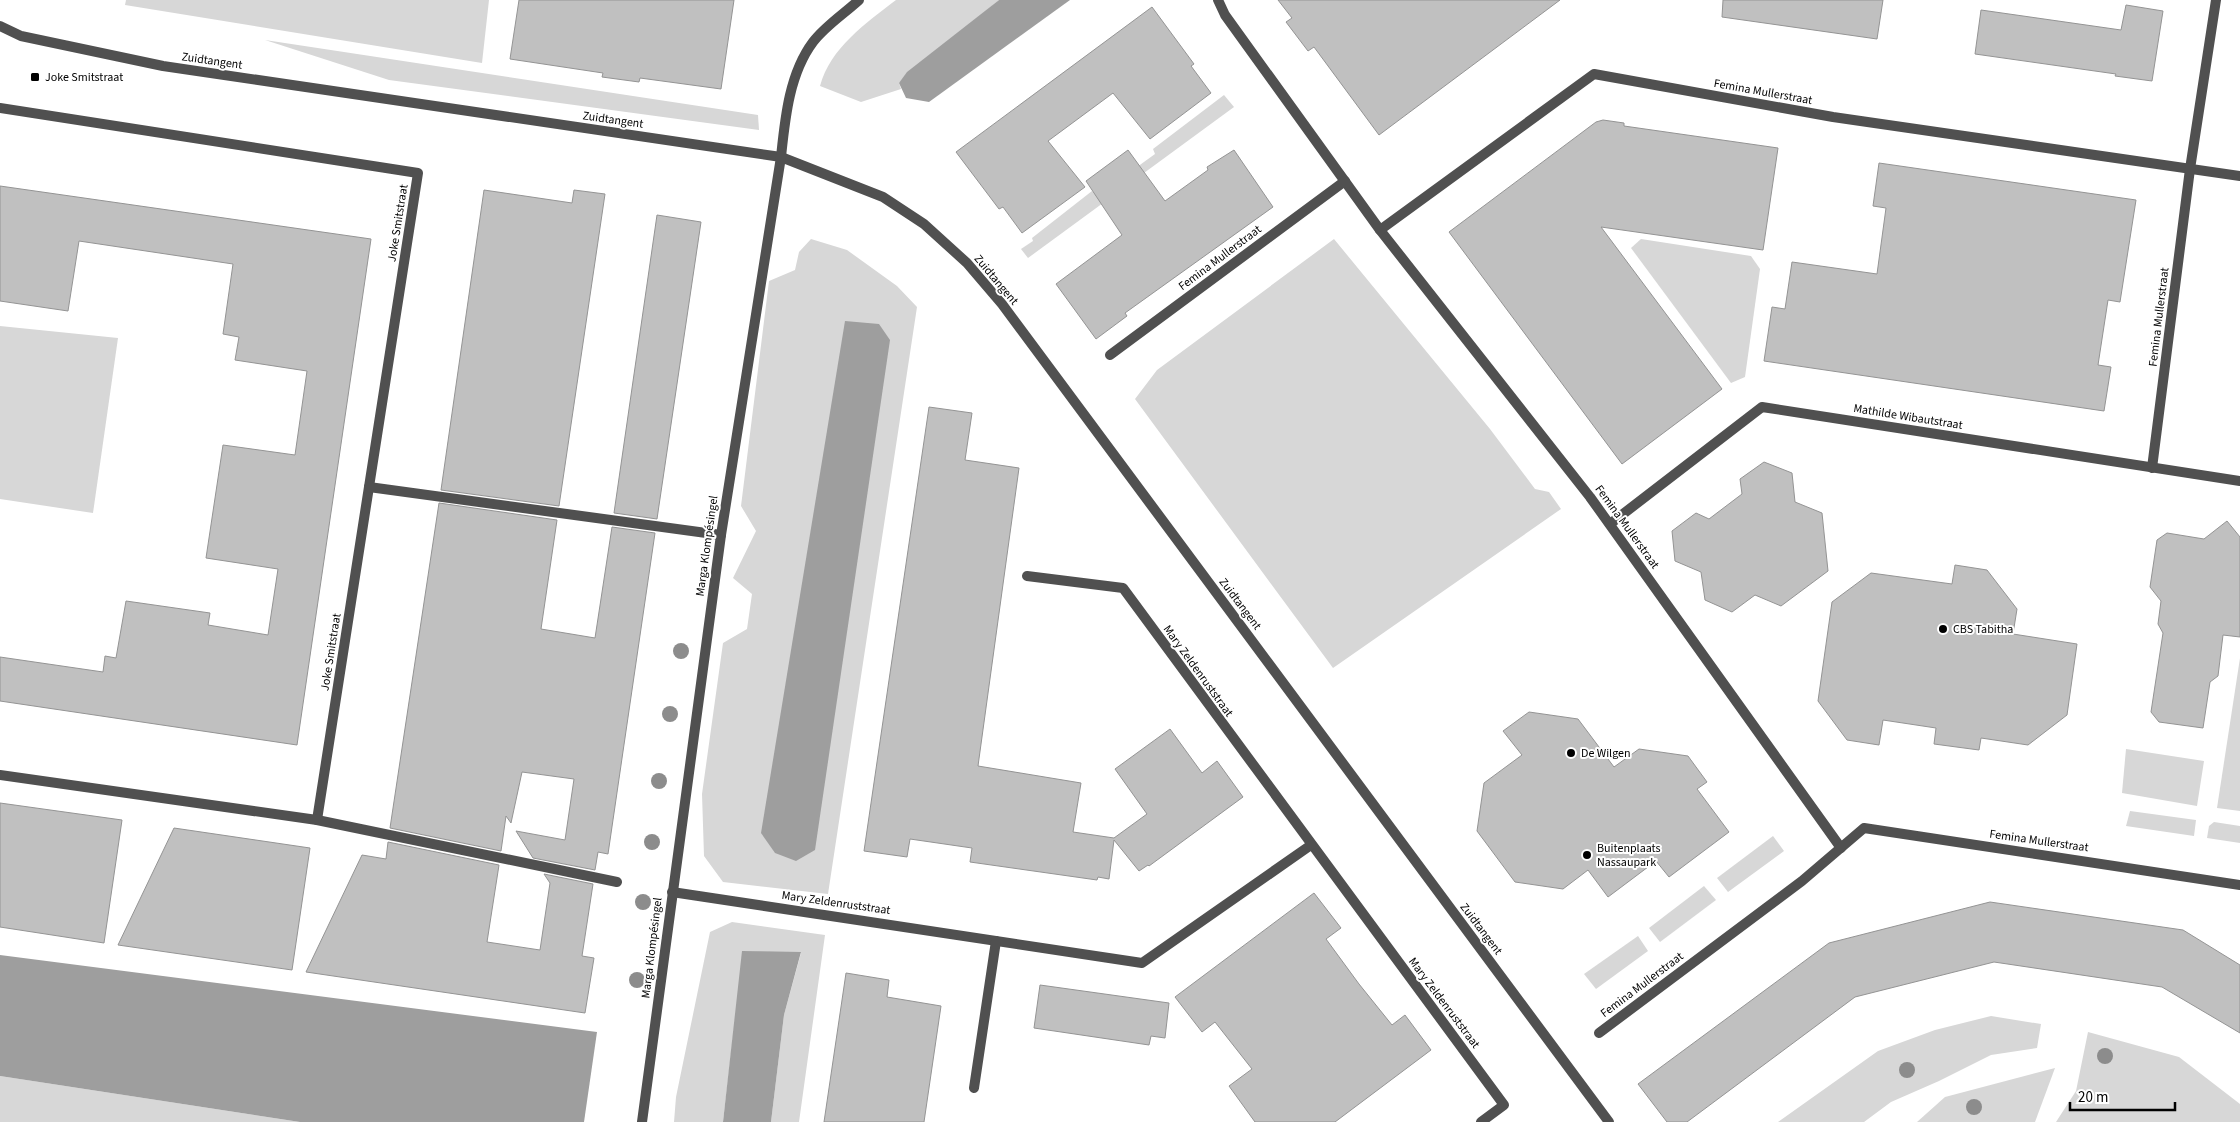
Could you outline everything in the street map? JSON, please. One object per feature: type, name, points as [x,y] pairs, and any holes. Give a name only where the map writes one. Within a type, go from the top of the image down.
[{"type":"street","name":"Marga Klompésingel","points":[[642,1122],[721,535],[781,157],[785,116],[796,74],[813,42],[860,0]]},
{"type":"street","name":"Femina Mullerstraat","points":[[1218,0],[1225,15],[1380,230],[1610,524],[1841,848]]},
{"type":"street","name":"Femina Mullerstraat","points":[[2152,468],[2190,169],[2216,0]]},
{"type":"street","name":"Zuidtangent","points":[[0,26],[21,36],[162,66],[781,157],[883,198],[924,224],[966,263],[1014,320],[1609,1122]]},
{"type":"street","name":"Femina Mullerstraat","points":[[1380,230],[1594,74],[1833,117],[2240,176]]},
{"type":"street","name":"Joke Smitstraat","points":[[0,108],[418,173],[317,820]]},
{"type":"street","name":"Femina Mullerstraat","points":[[1110,355],[1345,181]]},
{"type":"street","name":"Mathilde Wibautstraat","points":[[1610,524],[1762,407],[2240,481]]},
{"type":"street","points":[[370,487],[721,535]]},
{"type":"street","name":"Mary Zeldenruststraat","points":[[1027,576],[1122,588],[1504,1105],[1481,1122]]},
{"type":"street","points":[[0,776],[317,820],[617,882]]},
{"type":"street","name":"Femina Mullerstraat","points":[[1599,1033],[1802,881],[1864,828],[2240,885]]},
{"type":"street","name":"Mary Zeldenruststraat","points":[[672,892],[1142,963],[1311,845]]},
{"type":"street","points":[[974,1088],[996,941]]},
{"type":"shaded area","points":[[126,0],[489,0],[482,63],[125,5]]},
{"type":"shaded area","points":[[896,0],[999,0],[899,83],[901,89],[861,102],[820,86],[832,60],[850,37]]},
{"type":"shaded area","points":[[999,0],[1070,0],[929,102],[906,98],[899,83],[907,72]]},
{"type":"shaded area","points":[[265,40],[758,115],[759,130],[389,80]]},
{"type":"shaded area","points":[[1224,95],[1234,107],[1028,258],[1021,249],[1033,241],[1032,238],[1092,191],[1097,196],[1155,154],[1153,149]]},
{"type":"shaded area","points":[[811,239],[847,250],[897,286],[917,307],[828,894],[723,882],[704,856],[702,794],[723,643],[747,629],[752,594],[733,578],[756,531],[741,506],[769,281],[795,270],[799,252]]},
{"type":"shaded area","points":[[1334,239],[1490,429],[1535,489],[1549,492],[1561,509],[1333,668],[1135,399],[1157,370]]},
{"type":"shaded area","points":[[1641,239],[1751,256],[1760,269],[1745,377],[1731,383],[1631,248]]},
{"type":"shaded area","points":[[845,321],[879,324],[890,340],[815,850],[796,861],[775,853],[761,833]]},
{"type":"shaded area","points":[[0,326],[118,338],[93,513],[0,499]]},
{"type":"shaded area","points":[[2240,658],[2240,811],[2217,808]]},
{"type":"shaded area","points":[[2126,749],[2204,761],[2197,806],[2122,793]]},
{"type":"shaded area","points":[[2130,811],[2196,820],[2194,836],[2126,826]]},
{"type":"shaded area","points":[[2214,822],[2240,826],[2240,843],[2207,838],[2209,826]]},
{"type":"shaded area","points":[[1773,836],[1784,851],[1728,892],[1717,878]]},
{"type":"shaded area","points":[[1704,886],[1716,900],[1660,942],[1649,928]]},
{"type":"shaded area","points":[[732,922],[825,935],[799,1122],[771,1122],[784,1015],[801,953],[743,951],[723,1122],[674,1122],[676,1097],[710,932]]},
{"type":"shaded area","points":[[1638,936],[1648,951],[1596,989],[1584,974]]},
{"type":"shaded area","points":[[742,951],[801,952],[784,1015],[771,1122],[723,1122]]},
{"type":"shaded area","points":[[0,955],[597,1032],[584,1122],[300,1122],[0,1076]]},
{"type":"shaded area","points":[[1991,1016],[2041,1024],[2037,1048],[1991,1055],[1891,1102],[1864,1122],[1778,1122],[1878,1051],[1935,1030]]},
{"type":"shaded area","points":[[2088,1032],[2179,1057],[2240,1104],[2240,1122],[2056,1122],[2076,1091]]},
{"type":"shaded area","points":[[2055,1068],[2035,1122],[1917,1122],[1945,1097]]},
{"type":"shaded area","points":[[0,1076],[300,1122],[0,1122]]},
{"type":"building","points":[[519,0],[734,0],[721,89],[640,78],[639,82],[602,77],[603,73],[510,59]]},
{"type":"building","points":[[1278,0],[1560,0],[1379,135],[1314,47],[1308,51],[1286,22],[1292,18]]},
{"type":"building","points":[[1723,0],[1883,0],[1877,39],[1722,17]]},
{"type":"building","points":[[2126,5],[2163,11],[2152,81],[1975,54],[1981,10],[2121,30]]},
{"type":"building","points":[[1152,7],[1194,64],[1191,66],[1211,93],[1150,139],[1113,93],[1048,141],[1085,187],[1022,233],[1003,207],[999,209],[956,152]]},
{"type":"building","points":[[1603,120],[1624,123],[1624,126],[1778,148],[1763,250],[1601,227],[1722,389],[1622,464],[1449,232],[1596,122]]},
{"type":"building","points":[[1128,150],[1165,201],[1208,170],[1207,167],[1234,150],[1273,207],[1125,313],[1127,316],[1096,339],[1056,284],[1122,235],[1086,181]]},
{"type":"building","points":[[1879,163],[2136,200],[2120,302],[2108,300],[2098,365],[2111,367],[2104,411],[1764,361],[1772,307],[1785,309],[1792,262],[1877,274],[1886,208],[1873,206]]},
{"type":"building","points":[[0,186],[371,239],[297,745],[0,701],[0,657],[103,672],[105,656],[116,658],[126,601],[210,613],[208,625],[268,635],[278,569],[206,558],[223,445],[295,455],[307,371],[235,360],[239,337],[223,334],[233,264],[79,241],[68,311],[0,301]]},
{"type":"building","points":[[484,190],[572,203],[574,190],[605,194],[559,506],[441,490]]},
{"type":"building","points":[[657,215],[701,222],[657,519],[614,513]]},
{"type":"building","points":[[929,407],[972,413],[965,460],[1019,468],[978,766],[1081,783],[1073,832],[1114,838],[1147,814],[1115,769],[1170,729],[1202,773],[1217,761],[1243,797],[1149,866],[1139,871],[1114,840],[1109,879],[1098,877],[1097,880],[970,862],[972,848],[910,839],[907,857],[864,851]]},
{"type":"building","points":[[1764,462],[1792,473],[1795,502],[1822,513],[1828,571],[1781,606],[1755,595],[1732,612],[1705,600],[1701,572],[1675,561],[1672,531],[1696,513],[1709,519],[1742,494],[1740,479]]},
{"type":"building","points":[[439,503],[557,520],[541,629],[595,638],[612,527],[655,533],[608,854],[598,852],[595,870],[533,858],[516,831],[565,840],[574,779],[522,772],[511,823],[506,816],[501,851],[390,828]]},
{"type":"building","points":[[2227,521],[2240,537],[2240,637],[2223,635],[2218,676],[2210,682],[2203,728],[2159,722],[2151,712],[2163,633],[2158,624],[2161,601],[2150,587],[2157,540],[2167,533],[2204,539]]},
{"type":"building","points":[[1955,565],[1987,570],[2017,609],[2013,634],[2077,644],[2067,715],[2028,745],[1981,738],[1979,750],[1934,744],[1936,728],[1883,720],[1879,745],[1847,740],[1818,701],[1832,602],[1871,573],[1952,584]]},
{"type":"building","points":[[1529,712],[1578,719],[1614,767],[1639,749],[1688,756],[1707,782],[1697,789],[1729,832],[1669,877],[1656,861],[1608,897],[1588,870],[1563,889],[1515,882],[1477,831],[1484,783],[1522,755],[1503,731]]},
{"type":"building","points":[[0,803],[122,820],[104,943],[0,927]]},
{"type":"building","points":[[174,828],[310,848],[292,970],[118,945]]},
{"type":"building","points":[[388,842],[499,865],[487,942],[540,950],[550,883],[544,874],[593,884],[582,956],[594,958],[585,1013],[306,972],[362,855],[386,859]]},
{"type":"building","points":[[1314,893],[1341,928],[1326,939],[1359,984],[1392,1025],[1405,1015],[1431,1050],[1335,1122],[1255,1122],[1229,1086],[1252,1069],[1215,1022],[1202,1032],[1175,997]]},
{"type":"building","points":[[1990,902],[2183,930],[2240,965],[2240,1033],[2162,987],[1994,962],[1855,997],[1687,1122],[1667,1122],[1638,1084],[1829,943]]},
{"type":"building","points":[[846,973],[889,980],[887,997],[941,1006],[924,1122],[824,1122]]},
{"type":"building","points":[[1040,985],[1169,1003],[1165,1038],[1151,1036],[1149,1045],[1034,1028]]},
{"type":"place","name":"Joke Smitstraat","points":[[35,77]]},
{"type":"place","name":"CBS Tabitha","points":[[1943,629]]},
{"type":"place","name":"De Wilgen","points":[[1571,753]]},
{"type":"place","name":"Buitenplaats Nassaupark","points":[[1587,855]]}]
